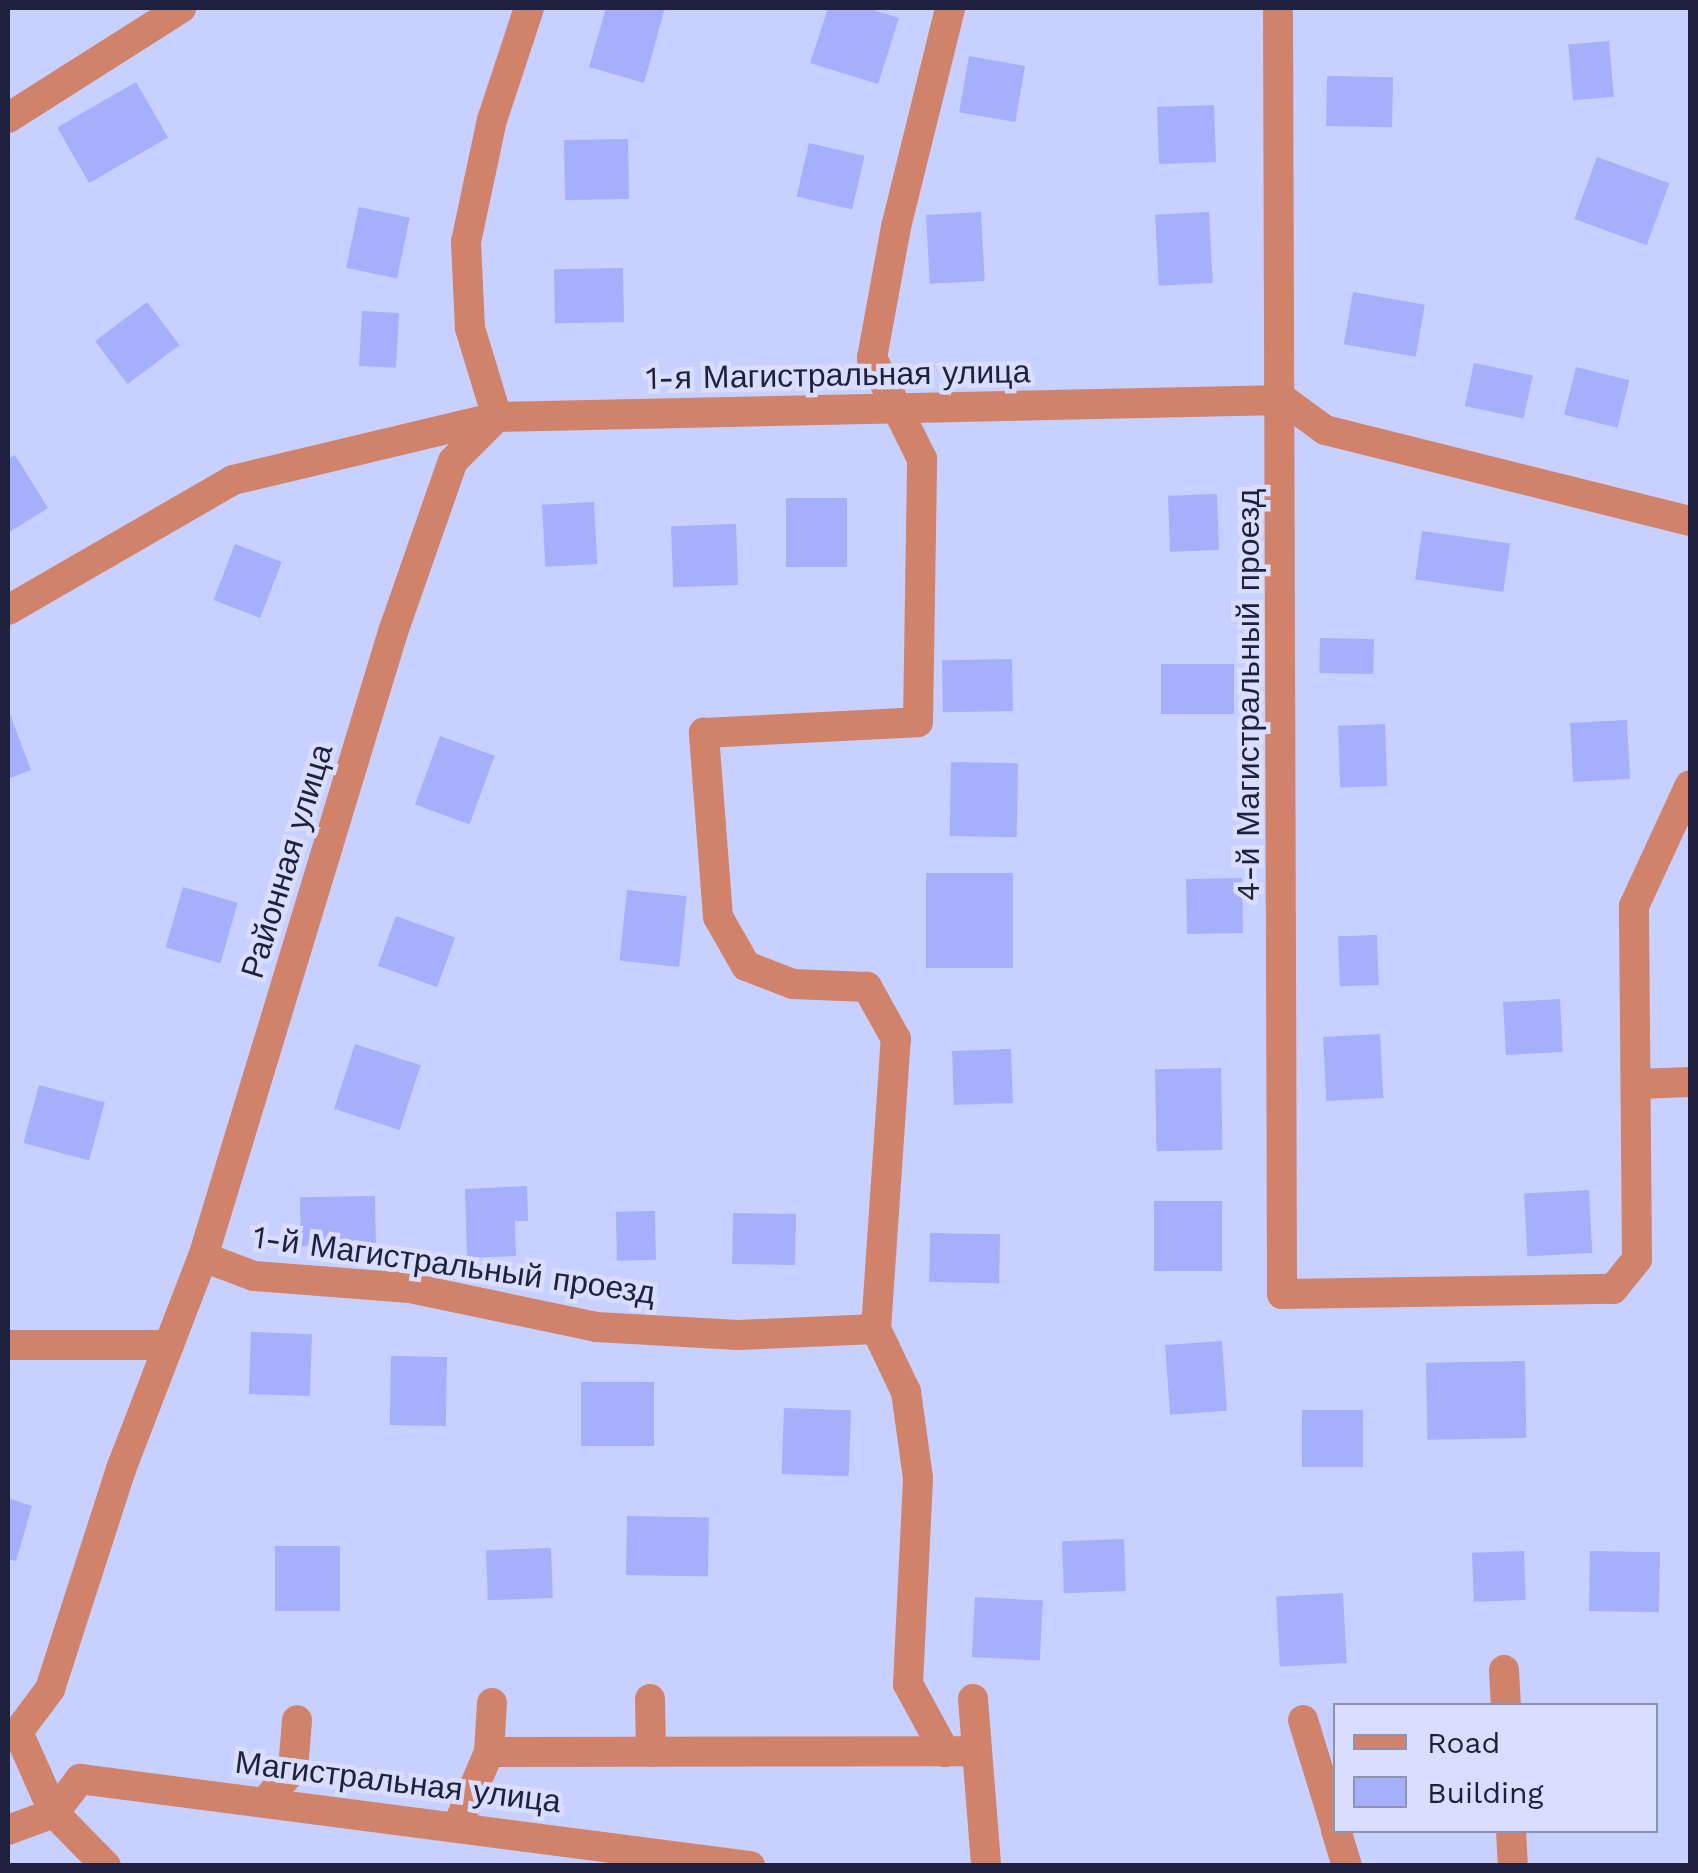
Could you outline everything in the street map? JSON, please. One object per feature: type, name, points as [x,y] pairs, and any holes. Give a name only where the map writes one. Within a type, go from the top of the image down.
[{"type":"street","points":[[8,118],[181,8]]},
{"type":"street","points":[[497,417],[470,328],[466,242],[492,120],[530,8]]},
{"type":"street","points":[[945,1752],[908,1684],[918,1478],[906,1392],[876,1329],[896,1039],[866,987],[793,984],[746,966],[718,916],[704,733],[918,722],[922,459],[872,358],[896,227],[950,8]]},
{"type":"street","name":"4-й Магистральный проезд","points":[[1278,8],[1284,400],[1282,1294],[1613,1289],[1637,1260],[1638,1084]]},
{"type":"street","points":[[1284,400],[1325,430],[1690,521]]},
{"type":"street","name":"1-я Магистральная улица","points":[[8,610],[233,480],[497,417],[1284,400]]},
{"type":"street","name":"Районная улица","points":[[13,1730],[50,1689],[203,1258],[399,615],[453,461],[497,417]]},
{"type":"street","points":[[1690,785],[1634,906],[1638,1084],[1690,1082]]},
{"type":"street","name":"1-й Магистральный проезд","points":[[203,1258],[254,1276],[410,1288],[596,1327],[738,1335],[876,1329]]},
{"type":"street","points":[[8,1345],[169,1345]]},
{"type":"street","points":[[1504,1670],[1506,1703]]},
{"type":"street","points":[[973,1698],[986,1866]]},
{"type":"street","points":[[650,1699],[651,1752]]},
{"type":"street","points":[[458,1825],[489,1752],[492,1703]]},
{"type":"street","points":[[265,1802],[293,1769],[297,1720]]},
{"type":"street","points":[[1303,1720],[1333,1819]]},
{"type":"street","points":[[13,1730],[54,1813],[106,1866]]},
{"type":"street","points":[[489,1752],[977,1751]]},
{"type":"street","name":"Магистральная улица","points":[[54,1813],[80,1779],[458,1825],[750,1866]]},
{"type":"street","points":[[8,1830],[54,1813]]},
{"type":"street","points":[[1337,1833],[1347,1866]]},
{"type":"street","points":[[1511,1833],[1513,1866]]},
{"type":"building","points":[[606,8],[665,8],[644,83],[589,67]]},
{"type":"building","points":[[828,8],[867,8],[899,18],[878,84],[810,63]]},
{"type":"building","points":[[1609,41],[1614,97],[1573,100],[1568,45]]},
{"type":"building","points":[[969,56],[1025,66],[1015,122],[959,112]]},
{"type":"building","points":[[1327,76],[1393,77],[1392,127],[1326,126]]},
{"type":"building","points":[[136,82],[168,137],[89,183],[57,128]]},
{"type":"building","points":[[1214,105],[1216,162],[1159,164],[1157,107]]},
{"type":"building","points":[[628,139],[629,199],[565,200],[564,140]]},
{"type":"building","points":[[809,143],[865,156],[852,209],[797,197]]},
{"type":"building","points":[[1597,157],[1669,183],[1647,245],[1574,219]]},
{"type":"building","points":[[359,207],[410,218],[397,278],[346,268]]},
{"type":"building","points":[[981,212],[985,281],[930,284],[926,215]]},
{"type":"building","points":[[1209,212],[1213,283],[1159,286],[1155,215]]},
{"type":"building","points":[[623,268],[624,322],[555,323],[554,269]]},
{"type":"building","points":[[1353,292],[1425,305],[1416,357],[1344,344]]},
{"type":"building","points":[[147,302],[179,345],[128,384],[95,341]]},
{"type":"building","points":[[362,311],[399,313],[396,368],[359,366]]},
{"type":"building","points":[[1474,363],[1533,375],[1524,419],[1465,406]]},
{"type":"building","points":[[1576,367],[1629,380],[1618,428],[1564,415]]},
{"type":"building","points":[[15,455],[48,508],[8,533],[8,459]]},
{"type":"building","points":[[1217,494],[1219,550],[1170,552],[1168,496]]},
{"type":"building","points":[[786,498],[847,498],[847,567],[786,567]]},
{"type":"building","points":[[594,502],[597,564],[545,567],[542,505]]},
{"type":"building","points":[[736,524],[738,585],[673,587],[671,526]]},
{"type":"building","points":[[1422,531],[1510,543],[1503,592],[1415,580]]},
{"type":"building","points":[[235,544],[282,562],[260,618],[213,600]]},
{"type":"building","points":[[1320,638],[1374,639],[1373,674],[1319,673]]},
{"type":"building","points":[[1012,659],[1013,711],[943,712],[942,660]]},
{"type":"building","points":[[1161,664],[1234,664],[1234,714],[1161,714]]},
{"type":"building","points":[[8,709],[31,770],[8,779]]},
{"type":"building","points":[[1627,720],[1630,779],[1573,782],[1570,723]]},
{"type":"building","points":[[1385,724],[1387,786],[1340,788],[1338,726]]},
{"type":"building","points":[[440,736],[495,756],[470,824],[415,805]]},
{"type":"building","points":[[951,762],[1018,763],[1017,837],[950,836]]},
{"type":"building","points":[[926,873],[1013,873],[1013,968],[926,968]]},
{"type":"building","points":[[1242,878],[1243,933],[1187,934],[1186,879]]},
{"type":"building","points":[[183,887],[238,903],[220,963],[166,948]]},
{"type":"building","points":[[627,890],[687,896],[679,967],[620,961]]},
{"type":"building","points":[[396,916],[455,938],[437,987],[378,966]]},
{"type":"building","points":[[1377,935],[1379,985],[1340,986],[1338,936]]},
{"type":"building","points":[[1560,999],[1563,1052],[1506,1055],[1503,1002]]},
{"type":"building","points":[[1380,1034],[1383,1098],[1326,1101],[1323,1037]]},
{"type":"building","points":[[355,1044],[421,1065],[400,1130],[334,1109]]},
{"type":"building","points":[[1011,1049],[1013,1103],[954,1105],[952,1051]]},
{"type":"building","points":[[1221,1068],[1222,1150],[1156,1151],[1155,1069]]},
{"type":"building","points":[[39,1085],[105,1103],[89,1161],[23,1143]]},
{"type":"building","points":[[527,1186],[528,1221],[515,1221],[516,1256],[467,1258],[465,1189]]},
{"type":"building","points":[[1589,1190],[1592,1253],[1527,1256],[1524,1193]]},
{"type":"building","points":[[375,1196],[376,1245],[301,1246],[300,1197]]},
{"type":"building","points":[[1154,1201],[1222,1201],[1222,1271],[1154,1271]]},
{"type":"building","points":[[655,1211],[656,1260],[617,1261],[616,1212]]},
{"type":"building","points":[[733,1213],[796,1214],[795,1265],[732,1264]]},
{"type":"building","points":[[930,1233],[1000,1234],[999,1283],[929,1282]]},
{"type":"building","points":[[251,1332],[312,1334],[310,1396],[249,1394]]},
{"type":"building","points":[[1222,1341],[1227,1411],[1170,1415],[1165,1345]]},
{"type":"building","points":[[391,1356],[447,1357],[446,1426],[390,1425]]},
{"type":"building","points":[[1525,1361],[1526,1438],[1427,1440],[1426,1363]]},
{"type":"building","points":[[581,1382],[654,1382],[654,1446],[581,1446]]},
{"type":"building","points":[[784,1408],[851,1410],[849,1476],[782,1474]]},
{"type":"building","points":[[1302,1410],[1363,1410],[1363,1467],[1302,1467]]},
{"type":"building","points":[[8,1498],[32,1506],[16,1561],[8,1559]]},
{"type":"building","points":[[627,1516],[709,1517],[708,1576],[626,1575]]},
{"type":"building","points":[[1124,1539],[1126,1591],[1064,1593],[1062,1541]]},
{"type":"building","points":[[275,1546],[340,1546],[340,1611],[275,1611]]},
{"type":"building","points":[[551,1548],[553,1598],[488,1600],[486,1550]]},
{"type":"building","points":[[1524,1551],[1526,1600],[1474,1602],[1472,1553]]},
{"type":"building","points":[[1590,1551],[1660,1552],[1659,1612],[1589,1611]]},
{"type":"building","points":[[1343,1593],[1347,1663],[1280,1666],[1276,1597]]},
{"type":"building","points":[[975,1597],[1043,1601],[1040,1660],[972,1657]]}]
